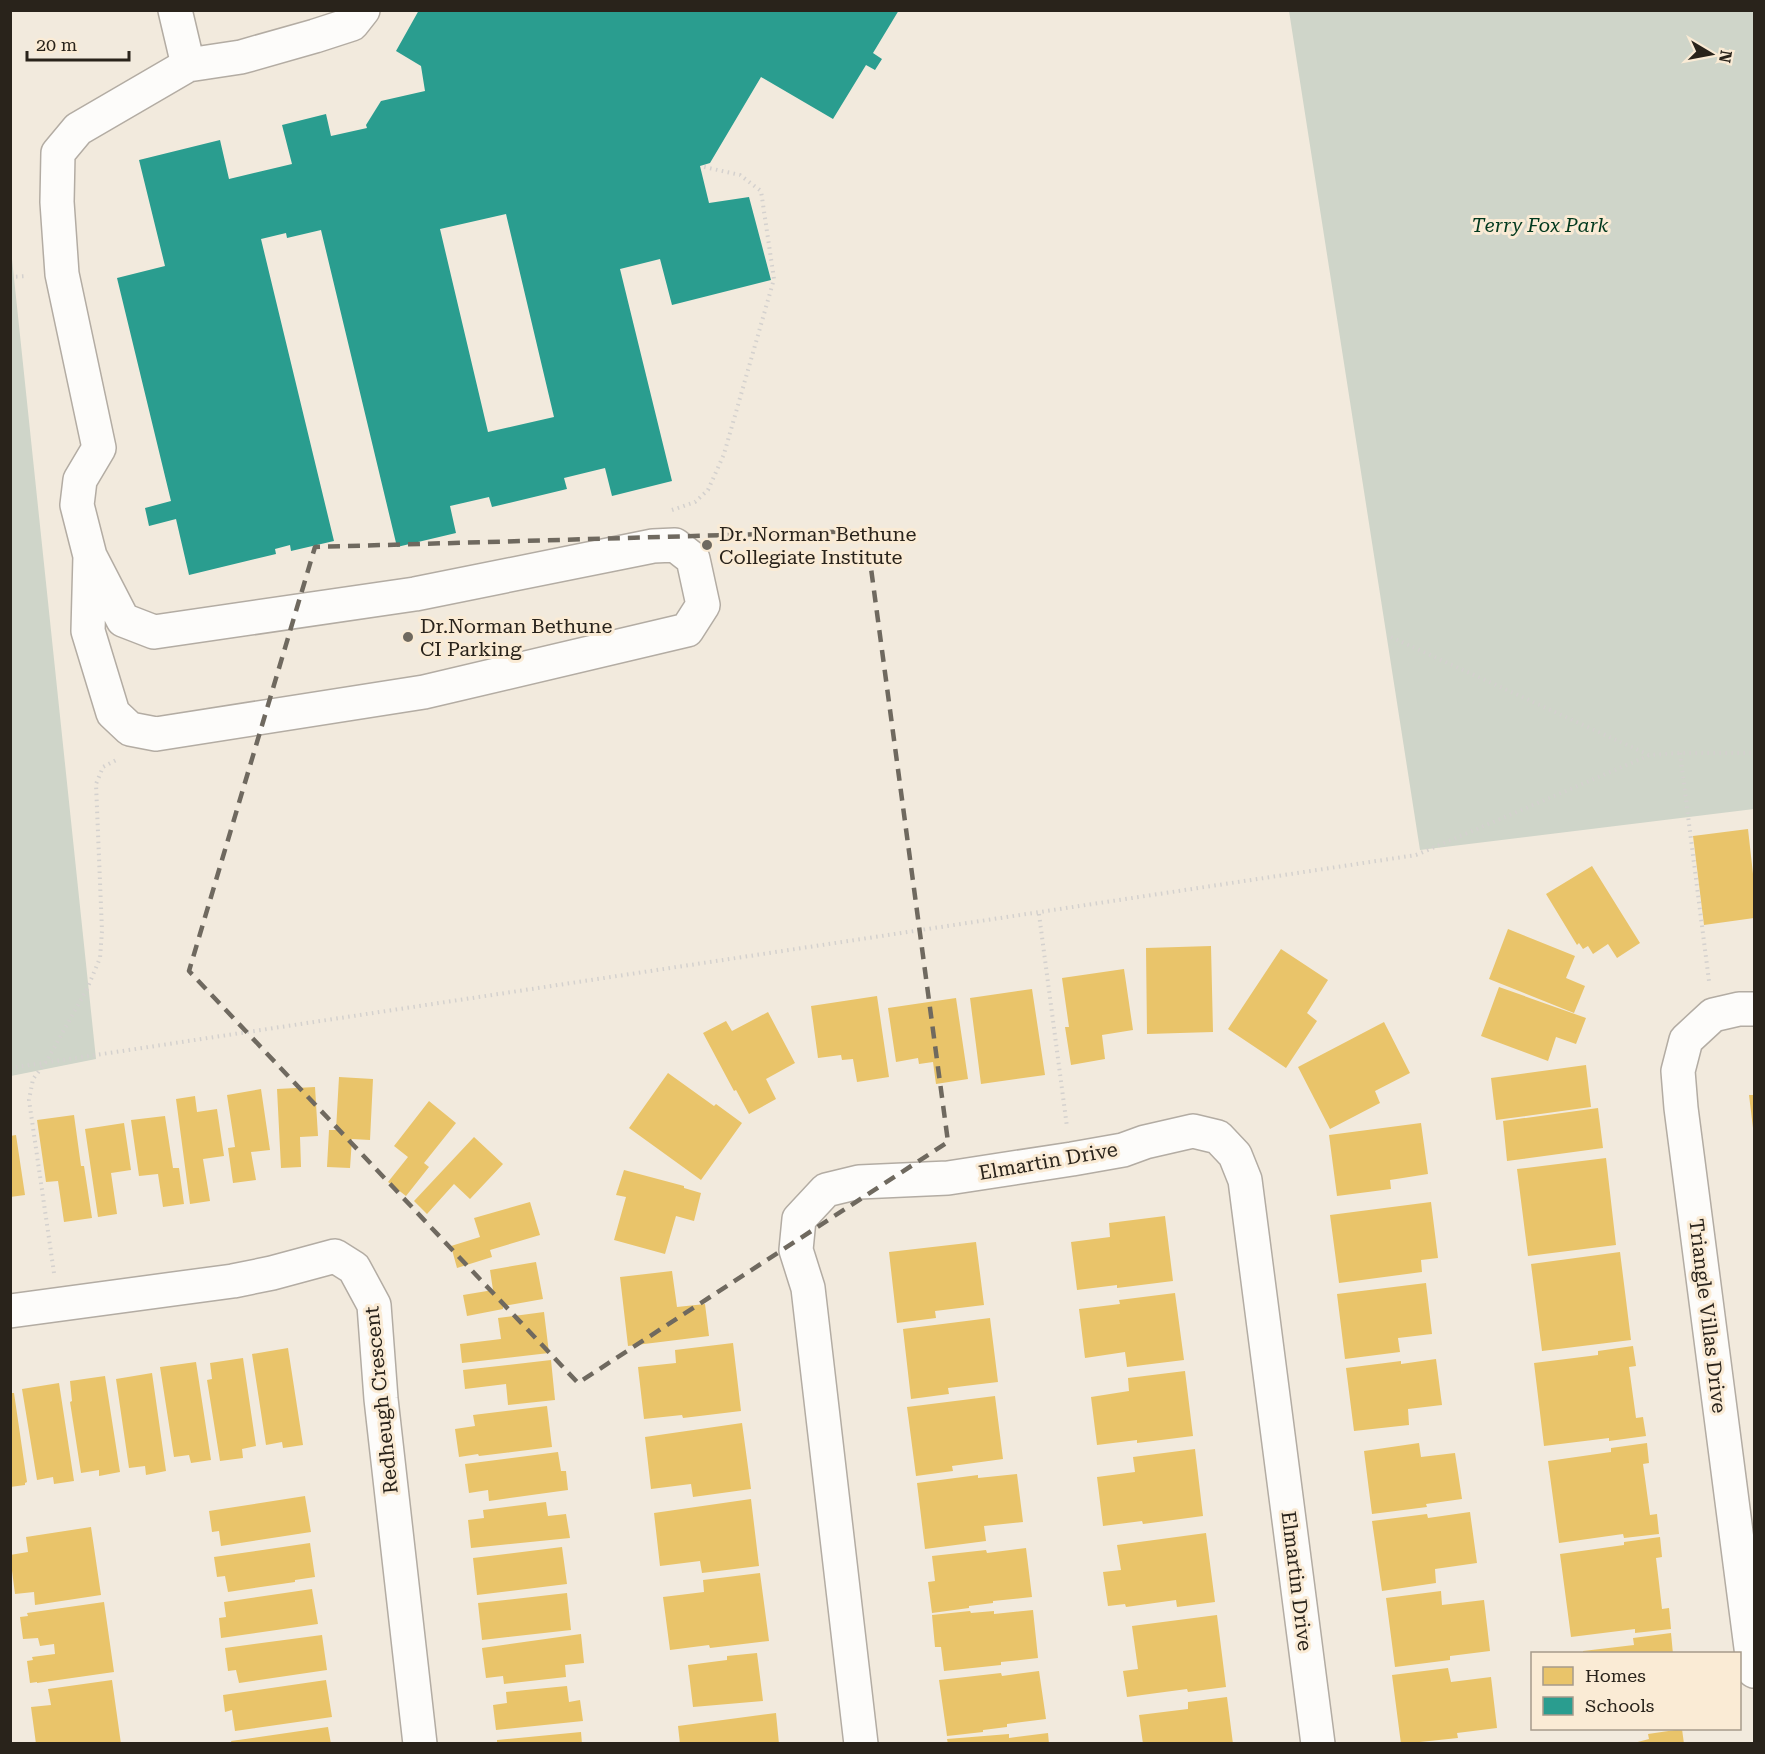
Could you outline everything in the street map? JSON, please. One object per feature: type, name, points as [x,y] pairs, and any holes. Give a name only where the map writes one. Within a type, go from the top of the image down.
[{"type":"street","points":[[175,10],[188,65]]},
{"type":"street","points":[[90,556],[88,631],[113,713],[130,729],[156,734],[424,692],[687,630],[703,605],[693,560],[675,545],[653,546],[415,594],[154,632],[123,620],[90,556],[77,505],[80,480],[99,448],[62,274],[57,202],[58,153],[78,129],[188,65],[241,57],[315,36],[352,24],[363,10]]},
{"type":"street","points":[[1713,1015],[1755,1009]]},
{"type":"street","name":"Triangle Villas Drive","points":[[1713,1015],[1686,1040],[1678,1071],[1682,1120],[1755,1671]]},
{"type":"street","name":"Elmartin Drive","points":[[861,1743],[808,1288],[796,1250],[799,1219],[826,1190],[859,1182],[948,1178],[1123,1150],[1145,1142],[1193,1131],[1218,1137],[1235,1155],[1245,1180],[1318,1743]]},
{"type":"street","name":"Redheugh Crescent","points":[[10,1311],[233,1281],[272,1274],[335,1256],[354,1268],[374,1305],[381,1399],[420,1743]]},
{"type":"path","points":[[665,513],[695,502],[708,490],[724,454],[774,279],[761,191],[740,175],[700,166]]},
{"type":"path","points":[[1391,636],[1650,755]]},
{"type":"path","points":[[1680,753],[1713,1015]]},
{"type":"path","points":[[10,1068],[1039,914],[1416,855],[1650,755],[1755,753]]},
{"type":"path","points":[[59,1304],[29,1100],[33,1079],[46,1062],[87,989],[100,958],[102,932],[96,784],[103,766],[119,759]]},
{"type":"path","points":[[1039,914],[1072,1159]]},
{"type":"highlighted area","points":[[866,531],[948,1142],[578,1383],[189,971],[315,547]]},
{"type":"green space","name":"Terry Fox Park","points":[[1289,11],[1754,11],[1754,809],[1420,850]]},
{"type":"green space","points":[[10,240],[96,1059],[11,1076],[10,1076]]},
{"type":"building: Homes","points":[[1748,829],[1754,883],[1754,918],[1704,925],[1693,836]]},
{"type":"building: Homes","points":[[1592,866],[1640,943],[1617,958],[1608,944],[1593,954],[1588,946],[1583,949],[1579,943],[1577,945],[1546,894]]},
{"type":"building: Homes","points":[[1508,929],[1575,956],[1566,978],[1585,986],[1574,1013],[1489,979]]},
{"type":"building: Homes","points":[[1211,946],[1213,1032],[1147,1034],[1146,948]]},
{"type":"building: Homes","points":[[1281,949],[1328,980],[1307,1013],[1317,1021],[1286,1068],[1228,1029]]},
{"type":"building: Homes","points":[[1124,969],[1133,1030],[1102,1035],[1105,1059],[1071,1065],[1065,1027],[1069,1027],[1062,978]]},
{"type":"building: Homes","points":[[1499,987],[1586,1018],[1576,1044],[1556,1037],[1548,1061],[1481,1036]]},
{"type":"building: Homes","points":[[1032,989],[1045,1075],[981,1084],[970,998]]},
{"type":"building: Homes","points":[[877,996],[889,1077],[857,1082],[853,1059],[842,1060],[841,1055],[818,1058],[811,1006]]},
{"type":"building: Homes","points":[[956,998],[968,1079],[936,1084],[933,1062],[919,1064],[918,1058],[896,1062],[888,1008]]},
{"type":"building: Homes","points":[[768,1012],[795,1063],[766,1079],[776,1099],[749,1114],[703,1033],[726,1021],[732,1031]]},
{"type":"building: Homes","points":[[1384,1022],[1410,1073],[1375,1091],[1380,1103],[1330,1129],[1298,1067]]},
{"type":"building: Homes","points":[[1586,1065],[1591,1107],[1496,1120],[1491,1078]]},
{"type":"building: Homes","points":[[668,1073],[742,1123],[701,1180],[629,1128]]},
{"type":"building: Homes","points":[[339,1077],[373,1079],[370,1140],[352,1139],[350,1168],[327,1167],[329,1130],[336,1130]]},
{"type":"building: Homes","points":[[315,1087],[318,1136],[300,1137],[301,1167],[281,1168],[277,1089]]},
{"type":"building: Homes","points":[[261,1089],[270,1150],[251,1152],[256,1180],[233,1183],[228,1148],[235,1147],[227,1095]]},
{"type":"building: Homes","points":[[1749,1095],[1754,1095],[1754,1128],[1753,1128]]},
{"type":"building: Homes","points":[[195,1096],[197,1112],[217,1109],[224,1156],[203,1159],[210,1201],[190,1204],[176,1099]]},
{"type":"building: Homes","points":[[429,1101],[456,1123],[424,1163],[429,1167],[406,1196],[388,1182],[408,1157],[394,1146]]},
{"type":"building: Homes","points":[[1598,1108],[1603,1148],[1507,1161],[1503,1121]]},
{"type":"building: Homes","points":[[74,1115],[81,1166],[84,1166],[92,1218],[64,1222],[58,1181],[46,1182],[37,1120]]},
{"type":"building: Homes","points":[[165,1116],[173,1168],[179,1168],[184,1204],[163,1207],[158,1174],[139,1176],[131,1120]]},
{"type":"building: Homes","points":[[124,1123],[131,1170],[111,1173],[117,1214],[98,1217],[85,1129]]},
{"type":"building: Homes","points":[[1421,1123],[1428,1174],[1390,1180],[1391,1189],[1337,1196],[1329,1135]]},
{"type":"building: Homes","points":[[16,1135],[25,1195],[10,1197],[10,1136]]},
{"type":"building: Homes","points":[[474,1137],[503,1164],[470,1199],[454,1184],[427,1214],[414,1201]]},
{"type":"building: Homes","points":[[1606,1158],[1616,1245],[1528,1256],[1517,1169]]},
{"type":"building: Homes","points":[[624,1170],[684,1186],[684,1188],[701,1193],[694,1221],[676,1216],[665,1254],[614,1240],[626,1197],[616,1195]]},
{"type":"building: Homes","points":[[530,1202],[540,1235],[490,1250],[492,1257],[457,1268],[451,1246],[480,1237],[474,1218]]},
{"type":"building: Homes","points":[[1431,1202],[1438,1258],[1421,1260],[1422,1272],[1339,1283],[1330,1215]]},
{"type":"building: Homes","points":[[1165,1216],[1173,1281],[1077,1290],[1071,1242],[1110,1237],[1109,1223]]},
{"type":"building: Homes","points":[[976,1242],[984,1305],[935,1311],[936,1318],[897,1323],[889,1252]]},
{"type":"building: Homes","points":[[1620,1252],[1631,1340],[1542,1351],[1531,1264]]},
{"type":"building: Homes","points":[[536,1262],[543,1299],[503,1306],[503,1309],[467,1316],[463,1295],[493,1290],[490,1270]]},
{"type":"building: Homes","points":[[672,1271],[677,1307],[705,1304],[709,1336],[628,1346],[620,1277]]},
{"type":"building: Homes","points":[[1426,1283],[1432,1334],[1398,1338],[1400,1352],[1345,1359],[1337,1294]]},
{"type":"building: Homes","points":[[1175,1293],[1184,1360],[1127,1367],[1125,1352],[1085,1358],[1079,1309],[1120,1304],[1119,1300]]},
{"type":"building: Homes","points":[[544,1312],[549,1353],[462,1363],[460,1344],[501,1339],[498,1318]]},
{"type":"building: Homes","points":[[990,1318],[998,1382],[948,1388],[949,1394],[911,1399],[903,1329]]},
{"type":"building: Homes","points":[[733,1343],[741,1411],[683,1418],[682,1415],[644,1419],[638,1367],[676,1363],[675,1350]]},
{"type":"building: Homes","points":[[1633,1346],[1636,1366],[1629,1367],[1636,1418],[1643,1417],[1646,1436],[1544,1446],[1534,1363],[1598,1355],[1598,1351]]},
{"type":"building: Homes","points":[[288,1348],[303,1445],[283,1448],[282,1442],[266,1445],[252,1354]]},
{"type":"building: Homes","points":[[243,1358],[256,1446],[242,1449],[243,1458],[220,1461],[207,1380],[212,1379],[210,1363]]},
{"type":"building: Homes","points":[[1436,1359],[1442,1405],[1408,1409],[1409,1425],[1354,1431],[1346,1368]]},
{"type":"building: Homes","points":[[551,1360],[555,1400],[508,1405],[506,1384],[465,1389],[463,1370]]},
{"type":"building: Homes","points":[[196,1362],[211,1460],[191,1463],[189,1455],[174,1457],[160,1367]]},
{"type":"building: Homes","points":[[1185,1371],[1193,1436],[1097,1445],[1091,1397],[1129,1391],[1128,1378]]},
{"type":"building: Homes","points":[[152,1373],[166,1471],[146,1475],[145,1466],[129,1468],[116,1379]]},
{"type":"building: Homes","points":[[105,1376],[120,1472],[99,1476],[99,1470],[81,1473],[70,1402],[72,1401],[70,1381]]},
{"type":"building: Homes","points":[[59,1383],[74,1481],[54,1484],[53,1477],[37,1480],[22,1389]]},
{"type":"building: Homes","points":[[10,1393],[14,1393],[27,1482],[25,1485],[10,1487]]},
{"type":"building: Homes","points":[[995,1396],[1003,1459],[952,1466],[953,1471],[916,1476],[907,1407]]},
{"type":"building: Homes","points":[[547,1406],[552,1447],[459,1457],[455,1429],[475,1426],[473,1415]]},
{"type":"building: Homes","points":[[742,1423],[751,1489],[693,1497],[691,1484],[651,1489],[645,1437]]},
{"type":"building: Homes","points":[[1419,1443],[1421,1457],[1455,1453],[1462,1499],[1426,1504],[1427,1507],[1372,1514],[1364,1451]]},
{"type":"building: Homes","points":[[1647,1443],[1649,1463],[1643,1464],[1650,1515],[1657,1514],[1659,1534],[1624,1538],[1623,1534],[1559,1543],[1548,1461],[1611,1452],[1611,1448]]},
{"type":"building: Homes","points":[[1195,1449],[1203,1516],[1143,1524],[1142,1521],[1103,1526],[1097,1477],[1135,1472],[1133,1457]]},
{"type":"building: Homes","points":[[558,1452],[561,1471],[566,1471],[568,1490],[489,1501],[488,1490],[469,1493],[465,1464]]},
{"type":"building: Homes","points":[[1017,1474],[1023,1522],[984,1526],[986,1541],[925,1549],[917,1483],[978,1475],[978,1478]]},
{"type":"building: Homes","points":[[305,1496],[311,1532],[221,1546],[219,1531],[212,1532],[209,1511]]},
{"type":"building: Homes","points":[[751,1499],[759,1566],[702,1573],[700,1561],[660,1566],[654,1513]]},
{"type":"building: Homes","points":[[546,1502],[548,1516],[566,1514],[570,1538],[471,1548],[468,1520],[484,1518],[483,1510]]},
{"type":"building: Homes","points":[[1470,1512],[1477,1563],[1435,1569],[1436,1583],[1382,1591],[1372,1521],[1427,1514],[1428,1518]]},
{"type":"building: Homes","points":[[91,1527],[101,1595],[35,1605],[34,1592],[15,1594],[10,1555],[28,1552],[26,1537]]},
{"type":"building: Homes","points":[[1206,1533],[1215,1602],[1177,1607],[1176,1600],[1126,1607],[1125,1604],[1108,1606],[1103,1572],[1121,1570],[1117,1545]]},
{"type":"building: Homes","points":[[1660,1537],[1662,1557],[1656,1558],[1662,1609],[1669,1608],[1671,1629],[1635,1633],[1635,1629],[1571,1637],[1560,1554],[1624,1545],[1624,1542]]},
{"type":"building: Homes","points":[[310,1543],[315,1577],[228,1592],[225,1576],[217,1577],[214,1557]]},
{"type":"building: Homes","points":[[562,1547],[567,1584],[477,1595],[473,1558]]},
{"type":"building: Homes","points":[[1026,1548],[1032,1597],[993,1601],[993,1603],[969,1606],[969,1608],[932,1613],[928,1582],[935,1581],[932,1556]]},
{"type":"building: Homes","points":[[760,1573],[769,1641],[670,1650],[663,1597],[704,1592],[703,1580]]},
{"type":"building: Homes","points":[[312,1589],[318,1624],[221,1638],[219,1618],[226,1617],[224,1602]]},
{"type":"building: Homes","points":[[1441,1591],[1442,1605],[1484,1600],[1490,1651],[1450,1656],[1450,1660],[1395,1667],[1386,1598]]},
{"type":"building: Homes","points":[[567,1593],[571,1630],[482,1640],[478,1603]]},
{"type":"building: Homes","points":[[104,1602],[114,1672],[30,1683],[27,1661],[33,1660],[32,1657],[55,1654],[54,1644],[40,1646],[38,1638],[23,1639],[20,1617],[28,1616],[27,1613]]},
{"type":"building: Homes","points":[[1033,1610],[1038,1658],[1001,1662],[1001,1665],[944,1671],[941,1647],[935,1647],[932,1615],[970,1611],[971,1613],[994,1611],[994,1614]]},
{"type":"building: Homes","points":[[1217,1615],[1226,1687],[1188,1692],[1187,1689],[1127,1697],[1123,1671],[1138,1669],[1132,1626]]},
{"type":"building: Homes","points":[[1671,1633],[1673,1652],[1583,1652],[1634,1645],[1633,1638]]},
{"type":"building: Homes","points":[[581,1634],[584,1663],[565,1665],[566,1677],[504,1684],[503,1676],[486,1678],[482,1648]]},
{"type":"building: Homes","points":[[322,1635],[327,1670],[239,1683],[236,1670],[228,1671],[225,1648]]},
{"type":"building: Homes","points":[[757,1653],[763,1701],[693,1707],[688,1665],[727,1660],[727,1656]]},
{"type":"building: Homes","points":[[1448,1668],[1451,1682],[1491,1677],[1497,1728],[1457,1733],[1458,1738],[1401,1744],[1392,1675]]},
{"type":"building: Homes","points":[[1039,1671],[1046,1719],[1007,1724],[1007,1727],[983,1730],[983,1732],[947,1736],[939,1680]]},
{"type":"building: Homes","points":[[112,1680],[121,1744],[36,1744],[31,1707],[51,1705],[48,1689]]},
{"type":"building: Homes","points":[[326,1680],[332,1717],[235,1731],[232,1710],[225,1712],[223,1695]]},
{"type":"building: Homes","points":[[567,1686],[569,1702],[580,1700],[583,1721],[496,1730],[493,1705],[507,1703],[506,1692]]},
{"type":"building: Homes","points":[[1227,1697],[1233,1744],[1143,1744],[1139,1715],[1188,1709],[1188,1702]]},
{"type":"building: Homes","points":[[776,1713],[779,1744],[680,1744],[678,1726]]},
{"type":"building: Homes","points":[[328,1727],[331,1744],[232,1744],[231,1741]]},
{"type":"building: Homes","points":[[1682,1730],[1684,1744],[1630,1744],[1649,1739],[1648,1734]]},
{"type":"building: Homes","points":[[581,1732],[582,1744],[497,1744],[497,1740]]},
{"type":"building: Homes","points":[[1048,1733],[1049,1744],[948,1744],[947,1739],[1009,1734],[1009,1738]]},
{"type":"building: Schools","points":[[419,10],[899,10],[873,53],[882,59],[875,70],[866,65],[833,119],[761,77],[710,163],[700,166],[709,203],[749,197],[771,280],[672,305],[660,259],[620,269],[672,481],[612,496],[605,468],[564,478],[567,489],[492,507],[489,497],[450,506],[456,533],[397,547],[321,230],[287,238],[286,233],[261,239],[334,541],[291,551],[290,545],[275,549],[276,554],[189,575],[176,519],[149,526],[145,508],[171,501],[117,278],[165,266],[139,160],[220,140],[229,179],[292,164],[282,125],[326,114],[331,136],[367,128],[366,125],[381,101],[425,91],[421,66],[396,51]],"holes":[[[506,214],[554,417],[488,432],[440,229]]]},
{"type":"place","name":"Dr. Norman Bethune Collegiate Institute","points":[[707,545]]},
{"type":"place","name":"Dr.Norman Bethune CI Parking","points":[[408,637]]}]
